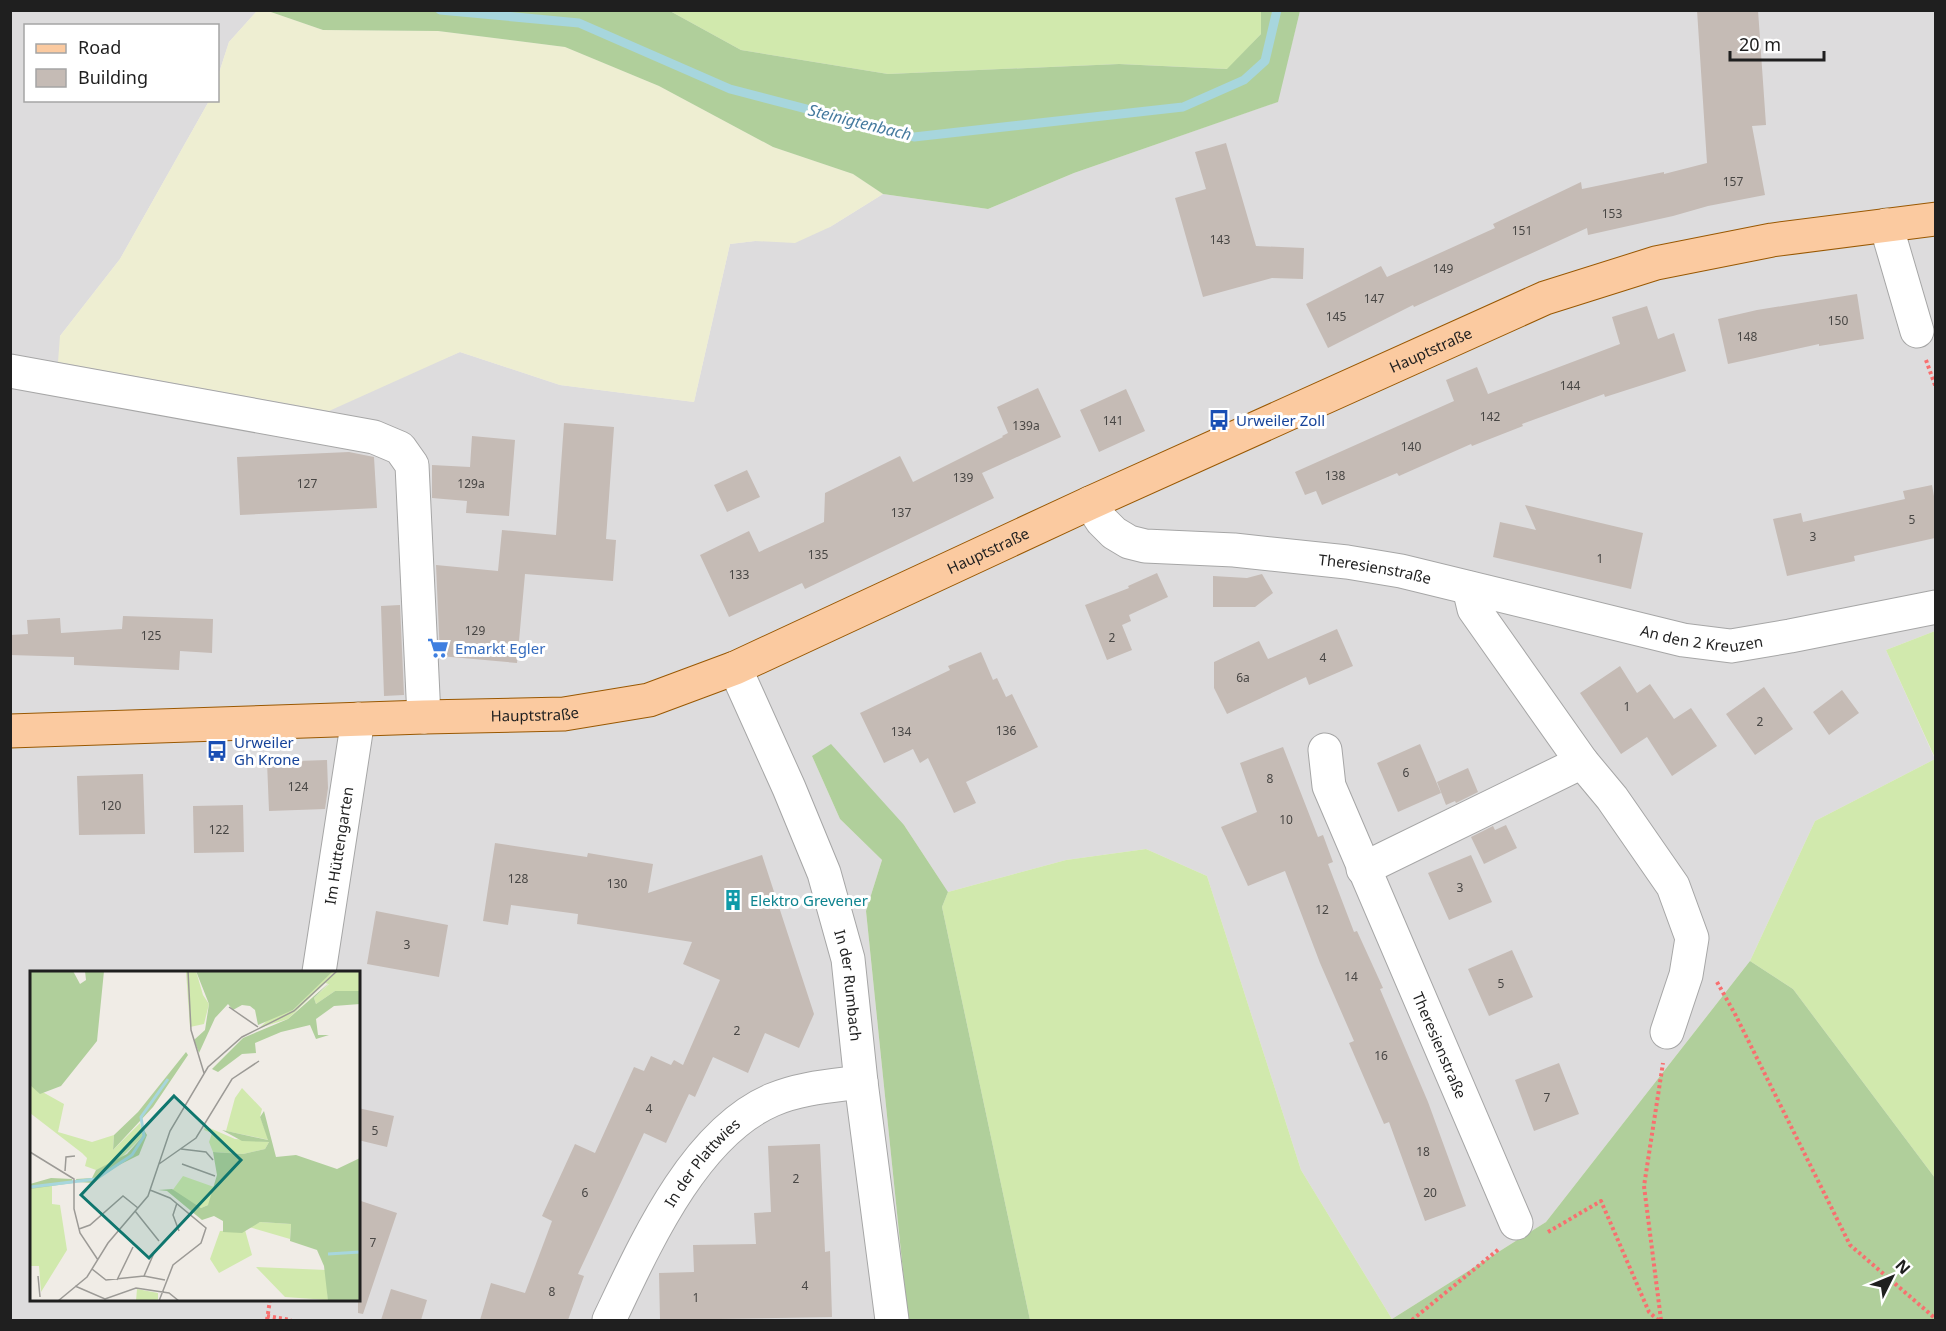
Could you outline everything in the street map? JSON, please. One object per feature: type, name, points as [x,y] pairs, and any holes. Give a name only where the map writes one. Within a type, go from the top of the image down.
[{"type":"main road","name":"Hauptstraße","points":[[10,731],[564,714],[649,700],[735,668],[1545,298],[1656,263],[1772,240],[1935,219]]},
{"type":"street","points":[[1886,225],[1917,331]]},
{"type":"street","points":[[10,371],[374,437],[400,448],[412,465],[424,717]]},
{"type":"street","name":"Theresienstraße","points":[[1090,504],[1114,533],[1129,542],[1145,546],[1234,550],[1347,562],[1469,588]]},
{"type":"street","points":[[1469,588],[1474,609],[1582,762],[1612,798],[1673,886],[1692,938],[1686,975],[1667,1032]]},
{"type":"street","name":"An den 2 Kreuzen","points":[[1469,588],[1683,640],[1731,646],[1935,607]]},
{"type":"street","name":"In der Rumbach","points":[[735,668],[824,873],[848,959],[861,1082],[892,1320]]},
{"type":"street","name":"Im Hüttengarten","points":[[319,971],[358,719]]},
{"type":"street","name":"Theresienstraße","points":[[1325,750],[1329,786],[1516,1223]]},
{"type":"street","points":[[1363,869],[1582,762]]},
{"type":"street","name":"In der Plattwies","points":[[609,1320],[650,1236],[701,1155],[736,1121],[772,1100],[811,1088],[861,1082]]},
{"type":"path","points":[[1692,938],[1735,1014],[1850,1245],[1935,1319]]},
{"type":"path","points":[[1660,1320],[1644,1186],[1667,1032]]},
{"type":"path","points":[[1412,1320],[1500,1249],[1516,1223],[1532,1241],[1601,1201],[1649,1312],[1660,1320]]},
{"type":"path","points":[[270,1301],[267,1318],[291,1320]]},
{"type":"shaded area","points":[[10,11],[257,11],[229,42],[219,73],[219,24],[24,24],[24,102],[208,102],[120,259],[60,336],[429,365],[460,352],[560,385],[694,402],[730,244],[830,227],[883,194],[988,209],[1074,173],[1277,102],[1300,11],[1935,11],[1935,631],[1886,650],[1935,759],[1815,821],[1750,961],[1546,1222],[1392,1319],[1301,1170],[1207,876],[1146,849],[1066,860],[948,892],[904,825],[812,756],[840,819],[882,860],[866,911],[908,1320],[11,1320]]},
{"type":"green space","points":[[1261,10],[1261,34],[1228,69],[1119,64],[888,74],[741,50],[670,11]]},
{"type":"green space","points":[[257,11],[268,11],[323,30],[438,31],[565,47],[659,86],[773,147],[853,174],[883,194],[830,227],[795,243],[755,241],[730,244],[694,402],[560,385],[460,352],[329,411],[58,362],[60,336],[120,259],[208,102],[219,102],[219,73],[229,42]]},
{"type":"green space","points":[[268,11],[670,11],[741,50],[888,74],[1119,64],[1227,69],[1261,34],[1261,11],[1300,11],[1278,102],[1074,173],[988,209],[883,194],[853,174],[773,147],[659,86],[565,47],[438,31],[323,30]]},
{"type":"green space","points":[[1935,631],[1935,758],[1886,650]]},
{"type":"green space","points":[[831,744],[904,825],[948,892],[942,907],[1030,1320],[908,1320],[866,911],[882,860],[840,819],[812,756]]},
{"type":"green space","points":[[1935,759],[1935,1178],[1793,989],[1750,961],[1815,821]]},
{"type":"green space","points":[[1146,849],[1207,876],[1301,1170],[1392,1319],[1030,1320],[942,907],[948,892],[1066,860]]},
{"type":"green space","points":[[1750,961],[1793,989],[1935,1178],[1935,1320],[1386,1320],[1392,1319],[1546,1222]]},
{"type":"building","points":[[1697,10],[1758,10],[1766,125],[1752,126],[1765,195],[1708,206],[1588,235],[1587,228],[1414,307],[1413,305],[1328,348],[1306,304],[1381,266],[1387,277],[1495,228],[1493,224],[1581,182],[1582,189],[1664,172],[1664,174],[1707,163]]},
{"type":"building","points":[[1226,143],[1256,246],[1304,248],[1303,279],[1272,278],[1203,297],[1175,198],[1206,189],[1195,152]]},
{"type":"building","points":[[1857,294],[1864,339],[1819,346],[1819,344],[1728,364],[1718,319],[1757,310]]},
{"type":"building","points":[[1647,306],[1658,339],[1674,333],[1686,371],[1605,397],[1604,394],[1522,424],[1523,426],[1472,446],[1471,444],[1399,476],[1397,473],[1322,505],[1316,491],[1305,495],[1295,472],[1454,401],[1446,380],[1477,367],[1488,394],[1620,344],[1612,317]]},
{"type":"building","points":[[1038,388],[1061,437],[982,473],[994,498],[805,589],[802,583],[729,617],[700,555],[749,531],[759,552],[824,522],[825,493],[900,456],[913,482],[1003,437],[1008,433],[997,407]]},
{"type":"building","points":[[1126,389],[1145,431],[1099,452],[1080,410]]},
{"type":"building","points":[[564,423],[614,427],[606,539],[616,540],[613,581],[525,574],[517,663],[440,656],[436,565],[498,571],[502,530],[556,535]]},
{"type":"building","points":[[472,436],[515,440],[509,516],[466,513],[467,501],[432,498],[432,465],[470,467]]},
{"type":"building","points":[[349,452],[374,457],[377,508],[240,515],[237,457]]},
{"type":"building","points":[[747,470],[760,497],[727,512],[714,485]]},
{"type":"building","points":[[1932,485],[1935,502],[1935,538],[1854,556],[1855,561],[1787,576],[1773,519],[1801,513],[1803,522],[1905,499],[1903,491]]},
{"type":"building","points":[[1525,505],[1643,533],[1631,589],[1493,557],[1500,522],[1536,530]]},
{"type":"building","points":[[1157,573],[1168,597],[1129,615],[1131,621],[1122,625],[1132,650],[1107,660],[1085,605],[1129,588],[1128,586]]},
{"type":"building","points":[[1262,574],[1273,593],[1255,607],[1213,607],[1213,576],[1247,578]]},
{"type":"building","points":[[400,605],[404,695],[384,696],[381,606]]},
{"type":"building","points":[[123,616],[213,619],[212,653],[180,651],[179,670],[74,665],[74,657],[10,655],[10,635],[28,634],[27,620],[60,618],[61,633],[122,629]]},
{"type":"building","points":[[1337,629],[1353,666],[1309,685],[1306,677],[1227,714],[1214,688],[1214,662],[1259,641],[1268,659]]},
{"type":"building","points":[[981,652],[993,680],[997,678],[1006,697],[1012,694],[1038,747],[966,782],[976,803],[954,813],[928,758],[920,763],[913,749],[884,763],[860,713],[950,670],[948,666]]},
{"type":"building","points":[[1620,666],[1637,693],[1650,684],[1674,719],[1691,708],[1717,746],[1672,776],[1647,737],[1621,754],[1580,693]]},
{"type":"building","points":[[1764,687],[1793,729],[1755,755],[1726,714]]},
{"type":"building","points":[[1842,690],[1859,713],[1829,735],[1813,712]]},
{"type":"building","points":[[1420,744],[1441,793],[1398,812],[1377,763]]},
{"type":"building","points":[[1283,747],[1318,837],[1323,835],[1333,862],[1328,864],[1354,932],[1357,931],[1383,988],[1380,989],[1428,1102],[1466,1206],[1425,1221],[1389,1122],[1384,1124],[1349,1043],[1354,1041],[1320,963],[1285,871],[1248,886],[1221,827],[1257,812],[1240,763]]},
{"type":"building","points":[[327,760],[328,788],[325,809],[269,811],[267,762]]},
{"type":"building","points":[[1468,768],[1478,792],[1456,803],[1455,801],[1446,805],[1437,782]]},
{"type":"building","points":[[143,774],[145,834],[79,835],[77,776]]},
{"type":"building","points":[[243,805],[244,852],[194,853],[193,806]]},
{"type":"building","points":[[1506,825],[1517,848],[1484,864],[1471,837],[1493,826],[1495,830]]},
{"type":"building","points":[[495,843],[587,857],[588,853],[653,864],[648,893],[762,855],[814,1014],[799,1048],[765,1033],[748,1073],[713,1057],[695,1097],[689,1094],[666,1143],[644,1133],[578,1274],[584,1276],[568,1320],[480,1320],[491,1283],[525,1293],[552,1221],[542,1216],[575,1144],[595,1153],[634,1067],[644,1071],[651,1056],[671,1065],[674,1060],[683,1065],[720,980],[683,964],[692,942],[577,924],[578,914],[511,905],[508,925],[483,921]]},
{"type":"building","points":[[1471,855],[1492,902],[1449,920],[1428,873]]},
{"type":"building","points":[[376,911],[448,925],[439,977],[367,964]]},
{"type":"building","points":[[1512,950],[1533,997],[1489,1016],[1468,969]]},
{"type":"building","points":[[1559,1063],[1579,1114],[1534,1131],[1515,1080]]},
{"type":"building","points":[[360,1108],[394,1116],[387,1147],[360,1140]]},
{"type":"building","points":[[820,1144],[825,1252],[830,1251],[832,1317],[660,1320],[659,1273],[694,1272],[693,1245],[756,1244],[754,1213],[771,1212],[768,1146]]},
{"type":"building","points":[[360,1201],[397,1213],[363,1314],[358,1313]]},
{"type":"building","points":[[391,1289],[427,1300],[421,1320],[381,1320]]},
{"type":"waterway","name":"Steinigtenbach","points":[[440,10],[579,23],[730,89],[914,137],[1183,107],[1244,80],[1265,61],[1277,10]]},
{"type":"place","name":"Urweiler Zoll","points":[[1219,420]]},
{"type":"place","name":"Emarkt Egler","points":[[438,648]]},
{"type":"place","name":"Urweiler Gh Krone","points":[[217,751]]},
{"type":"place","name":"Elektro Grevener","points":[[733,900]]}]
